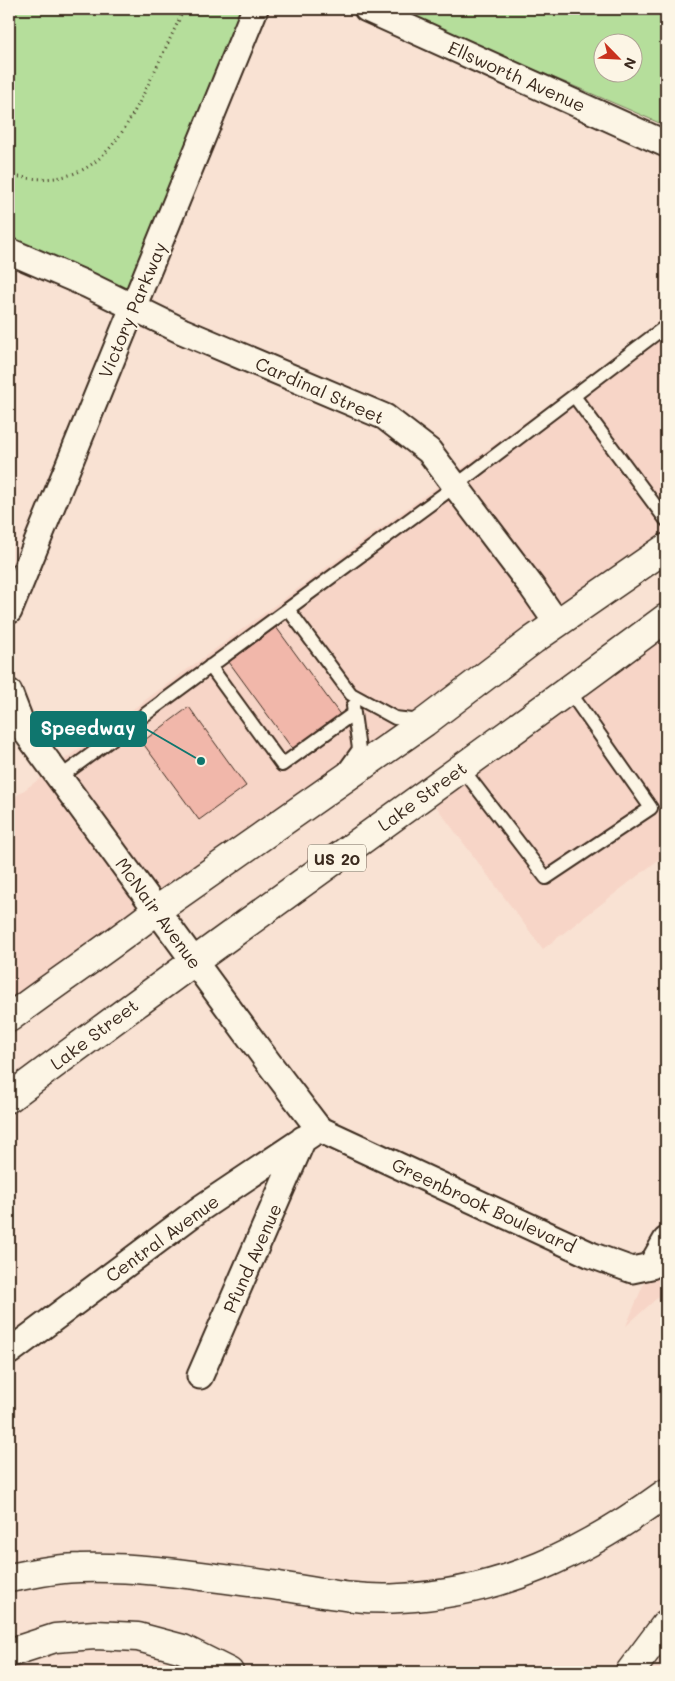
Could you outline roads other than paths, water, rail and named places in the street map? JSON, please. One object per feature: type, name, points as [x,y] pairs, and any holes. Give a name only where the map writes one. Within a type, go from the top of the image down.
[{"type":"main road","points":[[10,1015],[425,722],[557,623],[666,548]]},
{"type":"main road","name":"Lake Street","points":[[9,1098],[194,960],[393,818],[666,618]]},
{"type":"main road","points":[[9,1578],[78,1568],[122,1568],[352,1596],[398,1599],[453,1593],[494,1583],[537,1569],[630,1520],[666,1493]]},
{"type":"main road","points":[[630,1672],[666,1624]]},
{"type":"main road","points":[[9,1653],[55,1638],[95,1635],[138,1637],[183,1649],[229,1672]]},
{"type":"street","name":"Victory Parkway","points":[[9,611],[255,9]]},
{"type":"street","name":"Ellsworth Avenue","points":[[367,9],[666,144]]},
{"type":"street","name":"Cardinal Street","points":[[9,250],[88,285],[182,331],[385,417],[429,451],[557,623]]},
{"type":"street","name":"McNair Avenue","points":[[9,692],[23,728],[268,1062],[311,1134]]},
{"type":"street","name":"Greenbrook Boulevard","points":[[311,1134],[595,1257],[632,1270],[651,1266],[666,1240]]},
{"type":"street","name":"Central Avenue","points":[[9,1352],[201,1208],[311,1134]]},
{"type":"street","name":"Pfund Avenue","points":[[200,1376],[311,1134]]},
{"type":"lane","points":[[59,778],[455,486],[666,326]]},
{"type":"lane","points":[[574,396],[666,520]]},
{"type":"lane","points":[[288,609],[351,694],[394,718],[425,722]]},
{"type":"lane","points":[[210,666],[282,765],[354,713]]},
{"type":"lane","points":[[461,767],[546,878],[651,808],[569,690]]},
{"type":"lane","points":[[333,786],[359,748],[351,694]]},
{"type":"place","name":"Speedway","points":[[201,761]]}]
